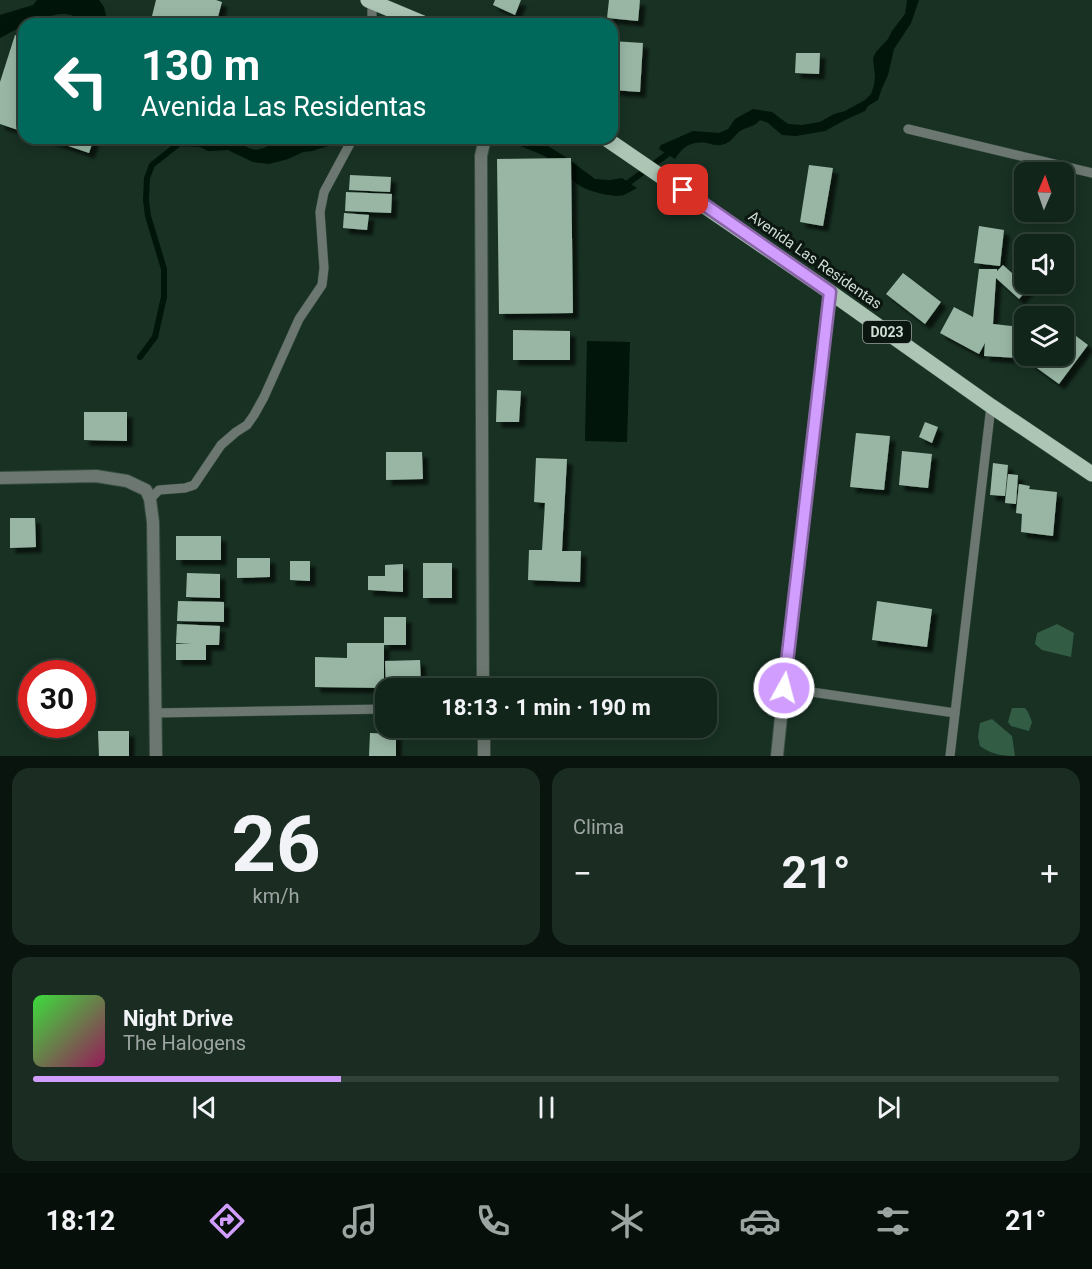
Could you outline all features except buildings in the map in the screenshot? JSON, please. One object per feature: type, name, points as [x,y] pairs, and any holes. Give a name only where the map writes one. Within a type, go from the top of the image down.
[{"type":"main road","points":[[370,1],[411,18]]},
{"type":"main road","name":"Avenida Las Residentas","points":[[613,144],[1092,474]]},
{"type":"street","points":[[483,678],[481,156],[484,144]]},
{"type":"street","points":[[777,756],[830,292]]},
{"type":"street","points":[[0,478],[96,476],[127,481],[146,490],[150,499],[153,522],[156,756]]},
{"type":"street","points":[[483,738],[484,756]]},
{"type":"lane","points":[[370,1],[371,18]]},
{"type":"lane","points":[[908,129],[1092,173]]},
{"type":"lane","points":[[150,499],[159,490],[194,485],[221,445],[247,425],[254,415],[299,319],[322,285],[324,268],[320,212],[324,192],[350,144]]},
{"type":"lane","points":[[950,756],[991,406]]},
{"type":"lane","points":[[784,688],[955,713]]},
{"type":"lane","points":[[155,713],[375,709]]},
{"type":"green space","points":[[1057,624],[1074,633],[1071,657],[1042,650],[1035,644],[1037,633]]},
{"type":"green space","points":[[1012,708],[1025,708],[1028,712],[1032,722],[1029,731],[1011,726],[1008,722]]},
{"type":"green space","points":[[992,719],[1012,736],[1015,756],[996,754],[980,746],[978,737],[980,723]]},
{"type":"shaded area","points":[[37,0],[99,0],[104,7],[107,18],[78,18],[63,14],[45,18],[18,18],[18,28],[0,38],[0,15],[33,5]]},
{"type":"shaded area","points":[[907,0],[919,0],[911,23],[894,49],[888,75],[878,100],[868,106],[865,111],[825,131],[796,136],[782,135],[768,123],[760,120],[725,144],[692,144],[681,151],[675,159],[659,149],[661,145],[693,131],[719,133],[728,129],[735,119],[753,109],[772,112],[788,124],[802,125],[820,122],[865,100],[871,94],[874,85],[873,58],[905,14]]},
{"type":"shaded area","points":[[170,144],[242,144],[256,150],[272,144],[329,144],[269,164],[253,162],[228,150],[208,151],[200,147]]},
{"type":"shaded area","points":[[516,144],[545,144],[595,179],[622,178],[637,188],[619,196],[592,191],[580,186],[559,165]]},
{"type":"shaded area","points":[[587,341],[630,342],[627,442],[585,441]]},
{"type":"waterway","points":[[140,357],[155,337],[164,297],[164,269],[148,216],[147,178],[152,165],[178,144]]},
{"type":"waterway","points":[[624,186],[673,150]]},
{"type":"route","points":[[683,190],[830,292],[784,688]]}]
